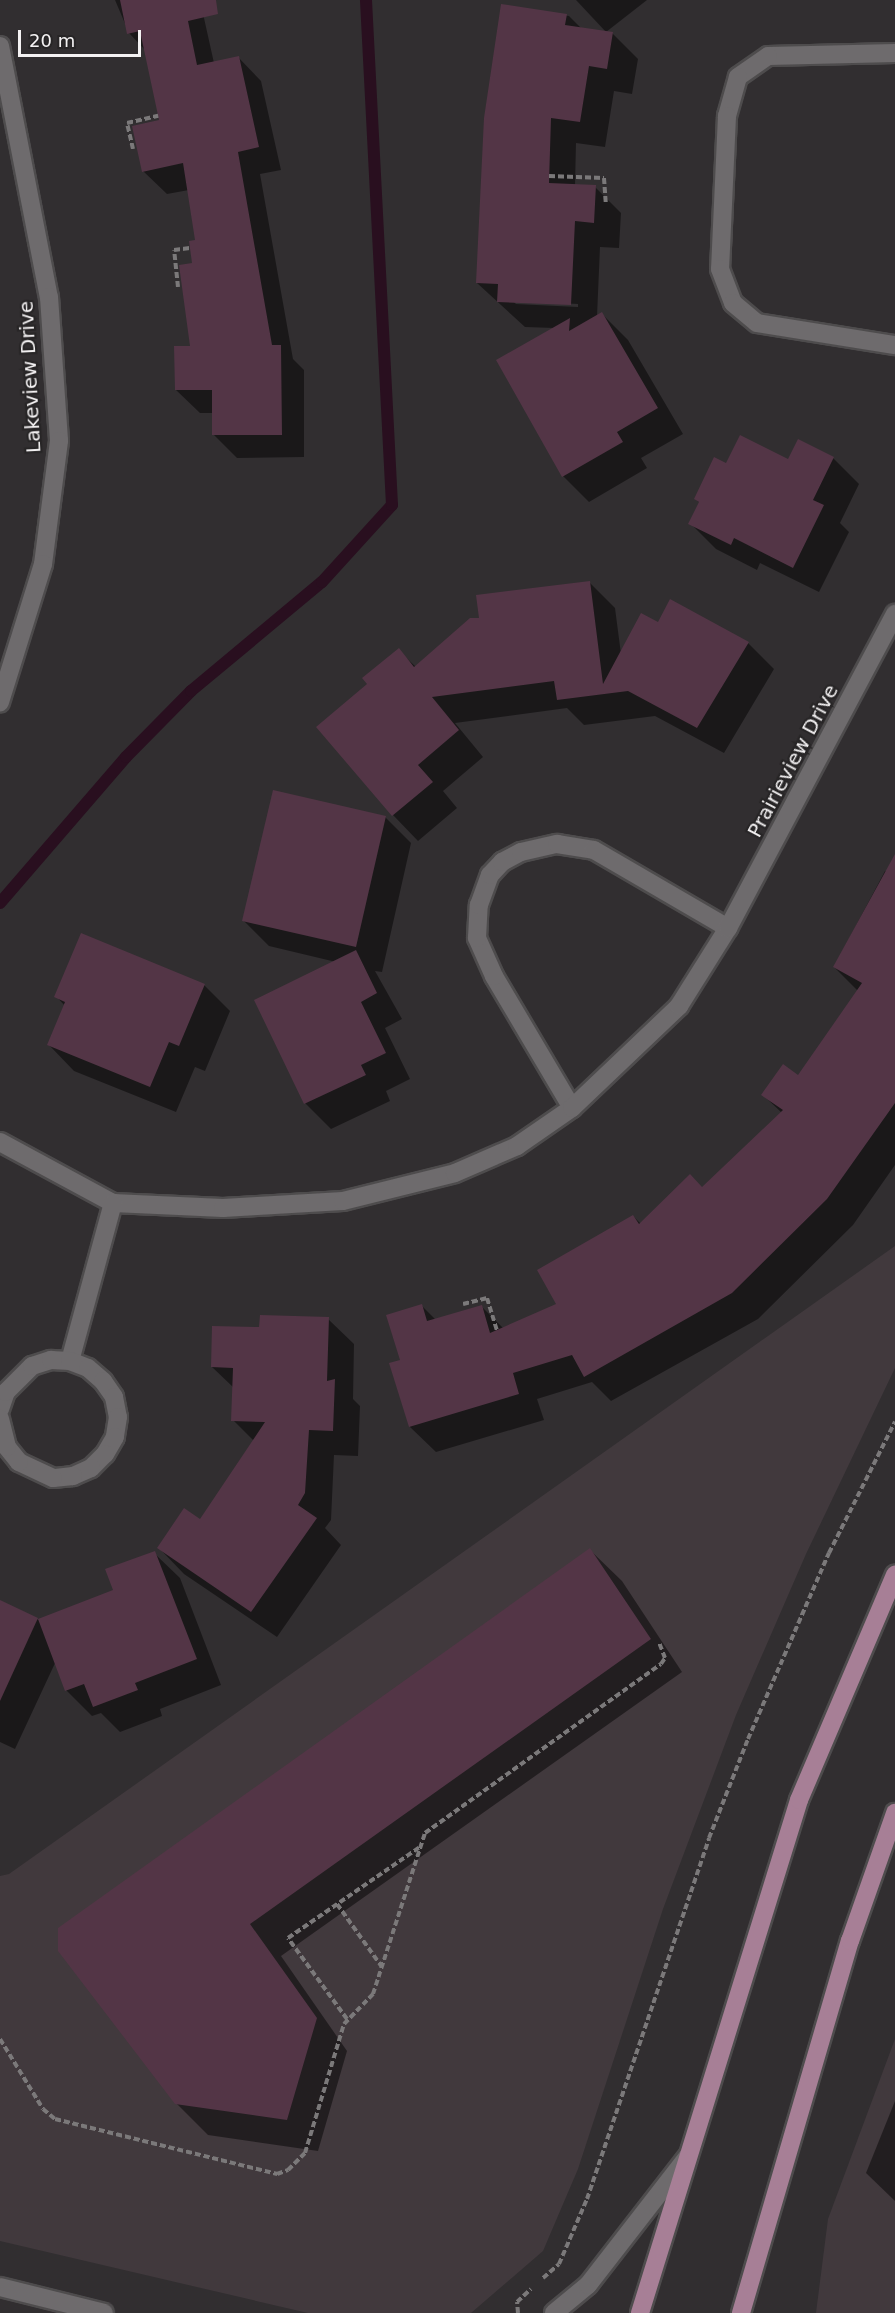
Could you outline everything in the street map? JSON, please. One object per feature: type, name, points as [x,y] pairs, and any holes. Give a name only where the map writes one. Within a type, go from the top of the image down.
[{"type":"main road","points":[[640,2313],[799,1800],[895,1575]]},
{"type":"main road","points":[[741,2313],[850,1941],[890,1840],[895,1812]]},
{"type":"street","name":"Lakeview Drive","points":[[0,46],[49,297],[59,441],[43,564],[0,702]]},
{"type":"street","points":[[895,52],[768,56],[738,77],[727,116],[720,268],[733,303],[757,323],[895,345]]},
{"type":"street","name":"Prairieview Drive","points":[[0,1142],[113,1203],[223,1208],[343,1201],[455,1173],[517,1146],[572,1108],[679,1006],[728,928],[895,614]]},
{"type":"street","points":[[572,1108],[494,976],[477,938],[479,905],[490,875],[502,862],[521,852],[556,844],[594,850],[728,928]]},
{"type":"street","points":[[70,1361],[113,1203]]},
{"type":"street","points":[[0,1410],[6,1392],[33,1366],[51,1360],[70,1361],[88,1368],[103,1381],[114,1397],[118,1417],[115,1437],[105,1455],[91,1468],[73,1476],[53,1478],[34,1472],[19,1462],[7,1447],[0,1419]]},
{"type":"street","points":[[554,2313],[588,2284],[689,2155]]},
{"type":"street","points":[[0,2287],[104,2313]]},
{"type":"path","points":[[133,149],[127,123],[158,117]]},
{"type":"path","points":[[549,176],[604,178],[606,204]]},
{"type":"path","points":[[178,287],[174,250],[190,248]]},
{"type":"path","points":[[463,1304],[487,1298],[498,1330]]},
{"type":"path","points":[[518,2313],[517,2302],[559,2264],[575,2228],[709,1838],[748,1740],[829,1553],[895,1422]]},
{"type":"path","points":[[0,2039],[50,2116],[277,2174],[288,2170],[305,2153],[347,2019],[369,2002],[425,1833],[661,1664],[665,1658],[659,1642]]},
{"type":"path","points":[[347,2019],[288,1938],[420,1847]]},
{"type":"path","points":[[337,1904],[382,1967]]},
{"type":"shaded area","points":[[895,1246],[895,1368],[806,1554],[736,1715],[663,1909],[578,2169],[543,2251],[471,2313],[308,2313],[0,2241],[0,1876],[9,1874]]},
{"type":"shaded area","points":[[895,2039],[895,2313],[816,2313],[828,2219]]},
{"type":"building","points":[[120,0],[216,0],[218,14],[188,21],[197,65],[239,56],[259,147],[238,152],[272,345],[281,345],[282,435],[212,435],[212,390],[175,390],[174,346],[190,346],[179,265],[192,263],[189,241],[195,240],[183,163],[142,172],[132,126],[159,120],[140,31],[127,34]]},
{"type":"building","points":[[501,4],[567,14],[565,25],[613,32],[607,69],[589,66],[580,122],[551,118],[549,183],[596,185],[594,223],[575,221],[571,305],[497,302],[498,284],[476,283],[484,118]]},
{"type":"building","points":[[602,312],[658,408],[617,432],[623,442],[562,477],[496,360],[570,318],[569,331]]},
{"type":"building","points":[[740,435],[788,459],[798,439],[834,457],[813,500],[824,505],[793,568],[734,538],[731,545],[688,524],[699,502],[694,499],[714,457],[726,463]]},
{"type":"building","points":[[590,581],[603,684],[641,613],[658,622],[670,599],[749,642],[697,728],[628,691],[557,700],[554,681],[432,697],[459,730],[418,765],[433,782],[392,816],[316,727],[367,684],[362,678],[399,648],[414,667],[470,618],[479,618],[476,595]]},
{"type":"building","points":[[273,790],[386,816],[356,947],[242,921]]},
{"type":"building","points":[[895,854],[895,1103],[827,1199],[732,1293],[584,1377],[572,1355],[513,1373],[519,1394],[409,1427],[389,1363],[400,1360],[386,1315],[422,1304],[427,1321],[482,1305],[490,1333],[556,1304],[537,1270],[633,1215],[639,1224],[690,1174],[702,1187],[783,1110],[761,1095],[783,1064],[798,1075],[862,983],[833,967]]},
{"type":"building","points":[[81,933],[205,984],[179,1046],[169,1042],[150,1087],[47,1045],[65,1002],[54,997]]},
{"type":"building","points":[[356,950],[377,993],[361,1002],[386,1053],[361,1065],[366,1075],[304,1104],[254,1000]]},
{"type":"building","points":[[260,1315],[329,1317],[327,1381],[335,1379],[333,1431],[309,1430],[305,1493],[298,1505],[317,1518],[251,1612],[157,1548],[184,1508],[200,1519],[265,1422],[231,1421],[233,1368],[211,1367],[212,1326],[259,1327]]},
{"type":"building","points":[[590,1548],[651,1639],[250,1924],[317,2018],[287,2120],[175,2104],[58,1951],[58,1928]]},
{"type":"building","points":[[155,1551],[197,1659],[135,1683],[138,1690],[93,1707],[84,1684],[65,1691],[38,1619],[113,1590],[105,1569]]},
{"type":"building","points":[[0,1600],[38,1618],[0,1701]]},
{"type":"waterway","points":[[0,903],[126,757],[191,691],[322,582],[392,505],[366,0]]}]
